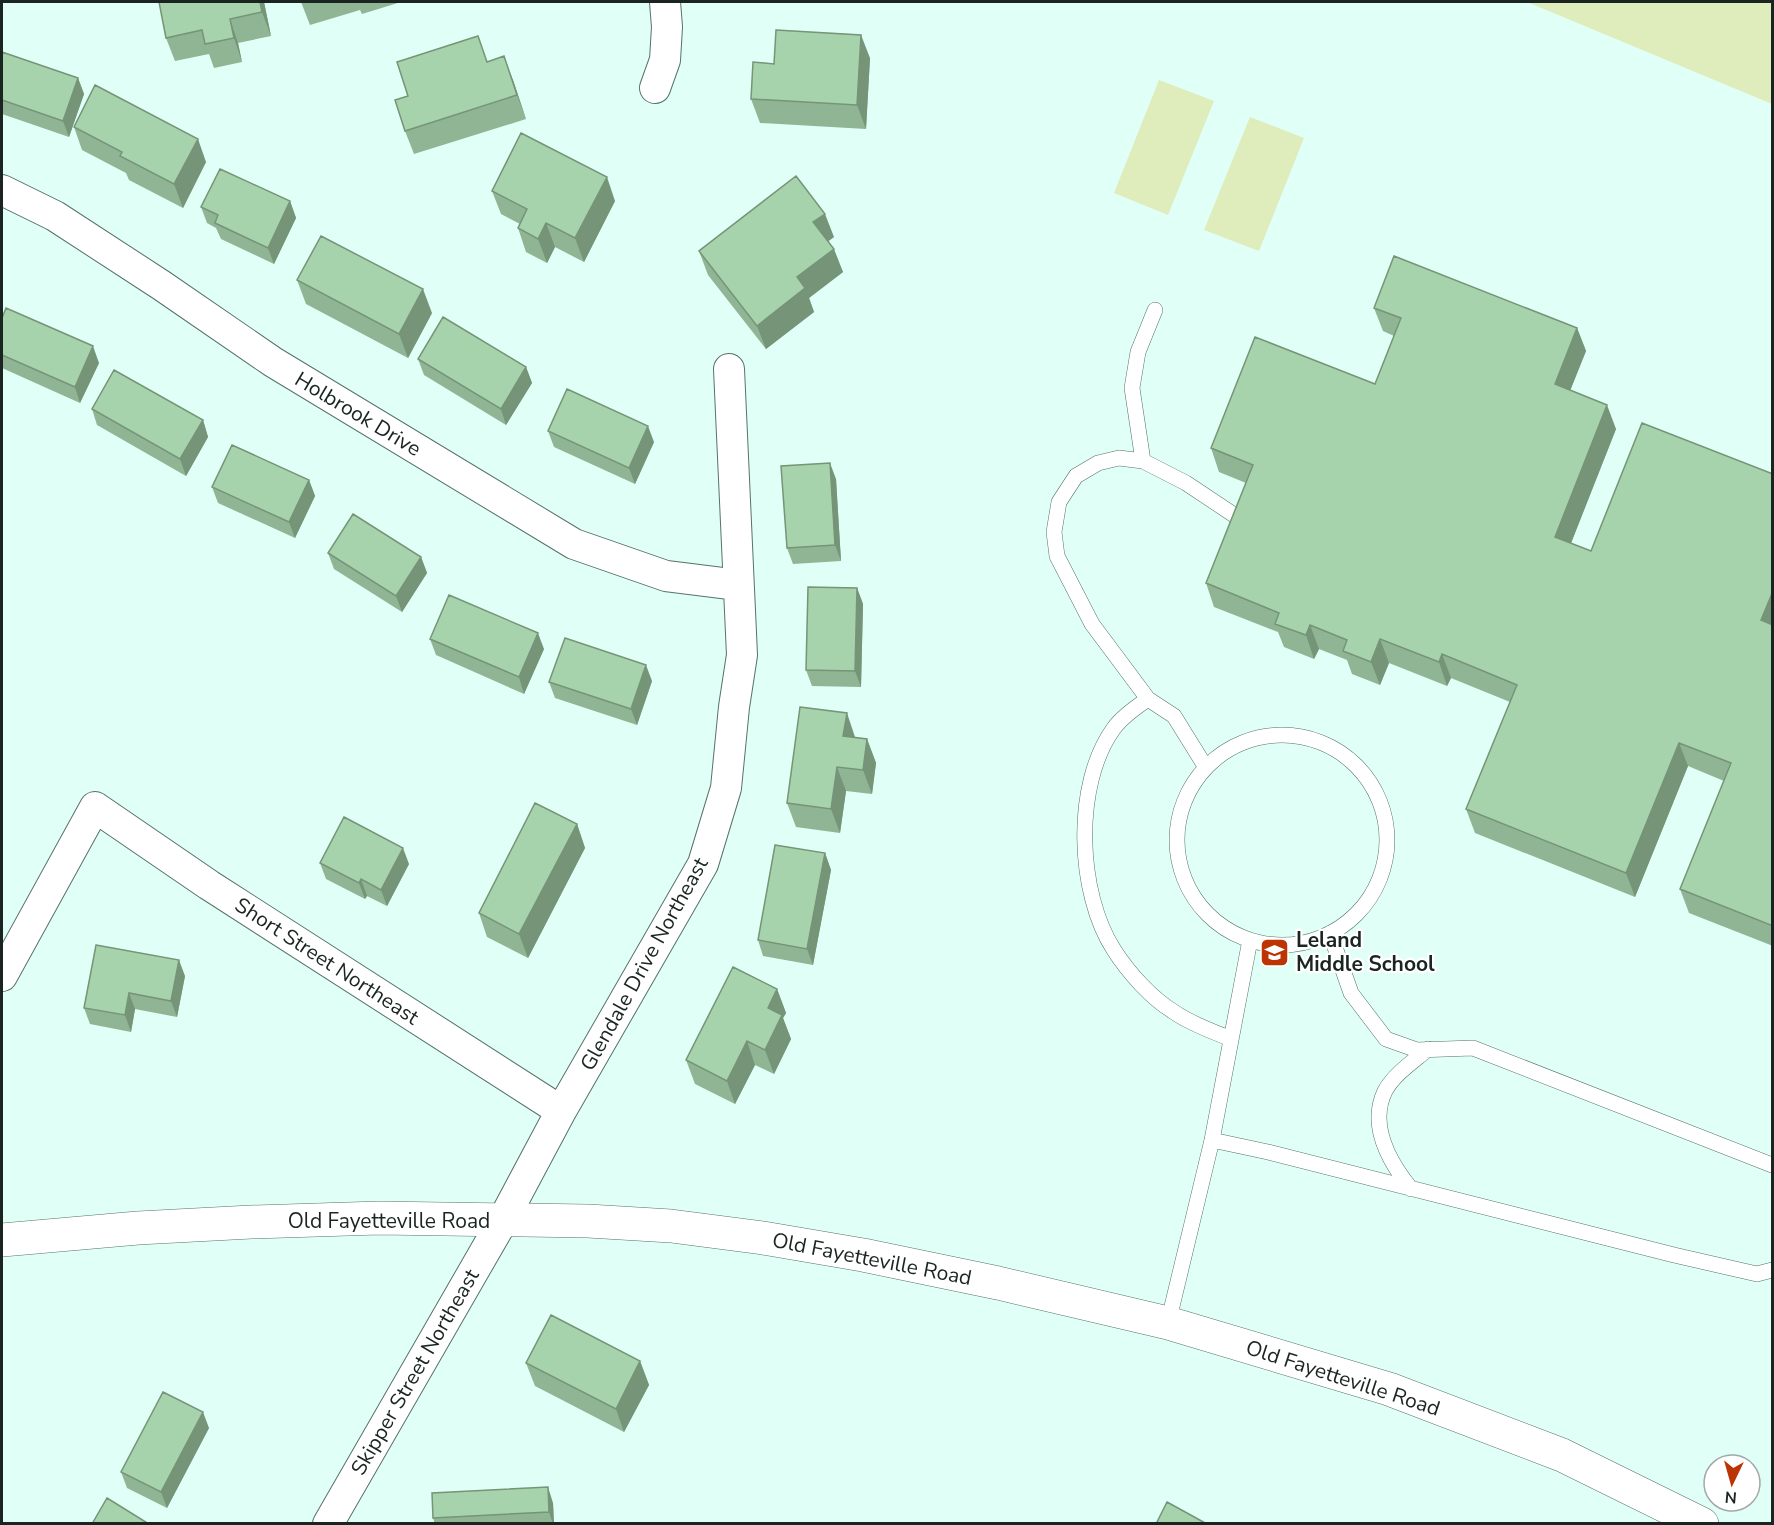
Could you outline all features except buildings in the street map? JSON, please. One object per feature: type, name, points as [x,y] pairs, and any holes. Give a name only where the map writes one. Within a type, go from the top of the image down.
[{"type":"street","points":[[655,88],[665,60],[667,27],[665,2]]},
{"type":"street","name":"Holbrook Drive","points":[[2,190],[55,216],[273,362],[574,544],[666,576],[738,585]]},
{"type":"street","name":"Glendale Drive Northeast","points":[[502,1220],[561,1111],[704,864],[726,788],[742,655],[729,369]]},
{"type":"street","name":"Short Street Northeast","points":[[2,976],[95,807],[209,885],[561,1111]]},
{"type":"street","name":"Old Fayetteville Road","points":[[2,1240],[138,1228],[379,1218],[588,1221],[671,1226],[763,1238],[987,1280],[1168,1323],[1400,1393],[1563,1455],[1702,1524]]},
{"type":"street","name":"Skipper Street Northeast","points":[[328,1524],[502,1220]]},
{"type":"lane","points":[[1143,461],[1132,388],[1138,352],[1155,310]]},
{"type":"lane","points":[[1205,766],[1174,716],[1148,699],[1092,624],[1057,556],[1054,532],[1059,502],[1076,476],[1098,462],[1119,458],[1143,461],[1185,483],[1240,519]]},
{"type":"lane","points":[[1148,699],[1131,710],[1113,728],[1096,763],[1084,830],[1090,883],[1096,909],[1103,932],[1115,951],[1149,991],[1173,1012],[1232,1039]]},
{"type":"lane","points":[[1270,735],[1307,737],[1340,752],[1366,777],[1383,809],[1388,845],[1379,881],[1359,911],[1330,933],[1304,942],[1277,945],[1251,940],[1218,924],[1194,898],[1179,866],[1176,830],[1182,807],[1185,796],[1205,766],[1235,745],[1270,735]]},
{"type":"lane","points":[[1330,933],[1351,993],[1386,1039],[1417,1050],[1473,1048],[1773,1165]]},
{"type":"lane","points":[[1168,1323],[1212,1140],[1251,940]]},
{"type":"lane","points":[[1411,1189],[1397,1172],[1386,1153],[1380,1132],[1380,1108],[1385,1091],[1398,1075],[1428,1049]]},
{"type":"lane","points":[[1212,1140],[1746,1272],[1757,1274],[1773,1270]]},
{"type":"green space","points":[[1527,2],[1772,2],[1772,104]]},
{"type":"green space","points":[[1159,80],[1214,101],[1168,215],[1114,193]]},
{"type":"green space","points":[[1250,117],[1304,138],[1259,251],[1204,230]]},
{"type":"place","name":"Leland Middle School","points":[[1275,952]]}]
